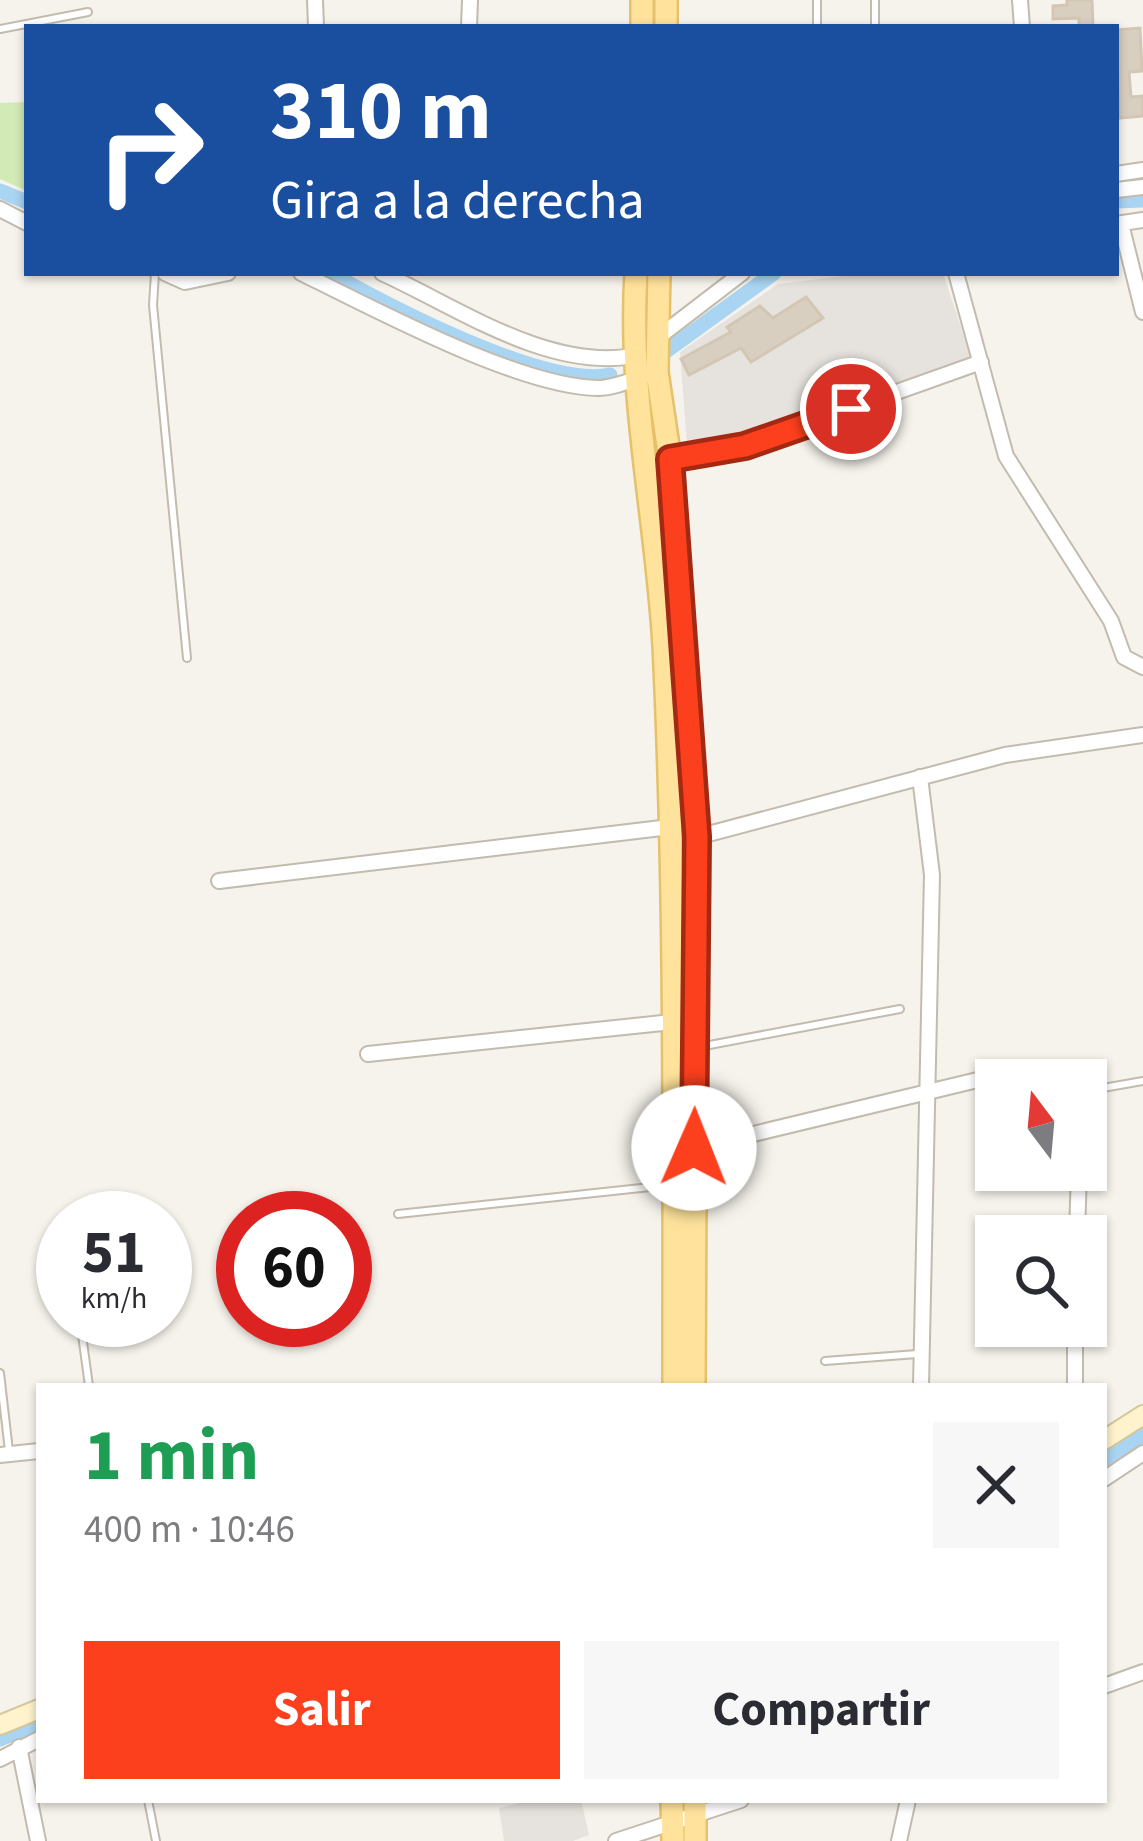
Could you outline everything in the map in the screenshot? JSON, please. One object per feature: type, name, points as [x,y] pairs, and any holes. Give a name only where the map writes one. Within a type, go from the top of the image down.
[{"type":"main road","points":[[636,276],[633,358],[662,619],[670,827],[674,1383]]},
{"type":"main road","points":[[659,276],[657,372],[670,459],[697,837],[694,1383]]},
{"type":"main road","points":[[695,1807],[695,1841]]},
{"type":"street","points":[[1119,228],[1143,313]]},
{"type":"street","points":[[171,276],[184,282],[213,276]]},
{"type":"street","points":[[308,276],[396,322],[526,371],[604,388],[633,358],[738,276]]},
{"type":"street","points":[[389,276],[564,355],[607,361],[633,358],[657,372]]},
{"type":"street","points":[[957,276],[1006,456],[1111,621],[1124,657],[1143,667]]},
{"type":"street","points":[[670,459],[745,446],[981,362]]},
{"type":"street","points":[[697,837],[1005,755],[1143,735]]},
{"type":"street","points":[[920,777],[932,875],[921,1383]]},
{"type":"street","points":[[219,881],[670,827]]},
{"type":"street","points":[[368,1054],[672,1022]]},
{"type":"street","points":[[694,1148],[975,1081]]},
{"type":"street","points":[[1076,1347],[1076,1383]]},
{"type":"street","points":[[1107,1438],[1143,1415]]},
{"type":"street","points":[[5,1455],[36,1451]]},
{"type":"street","points":[[1107,1477],[1143,1453]]},
{"type":"street","points":[[1107,1685],[1143,1672]]},
{"type":"street","points":[[0,1725],[36,1710]]},
{"type":"street","points":[[0,1759],[36,1739]]},
{"type":"street","points":[[19,1747],[38,1841]]},
{"type":"street","points":[[899,1841],[907,1803]]},
{"type":"street","points":[[616,1841],[672,1821],[695,1807]]},
{"type":"lane","points":[[0,28],[88,12]]},
{"type":"lane","points":[[155,276],[153,304],[187,658]]},
{"type":"lane","points":[[695,1048],[900,1009]]},
{"type":"lane","points":[[1107,1087],[1143,1081]]},
{"type":"lane","points":[[398,1214],[671,1185]]},
{"type":"lane","points":[[84,1347],[89,1383]]},
{"type":"lane","points":[[825,1361],[921,1354]]},
{"type":"lane","points":[[0,1373],[5,1455]]},
{"type":"lane","points":[[149,1803],[156,1841]]},
{"type":"shaded area","points":[[843,276],[944,276],[971,358],[763,432],[687,445],[680,352],[778,284]]},
{"type":"shaded area","points":[[519,1803],[582,1803],[589,1835],[573,1841],[504,1841],[499,1808]]},
{"type":"green space","points":[[24,102],[24,190],[0,179],[0,103]]},
{"type":"building","points":[[1067,0],[1092,0],[1093,24],[1079,24],[1079,18],[1053,19],[1053,6],[1067,5]]},
{"type":"building","points":[[1140,28],[1142,71],[1129,72],[1131,97],[1143,96],[1143,116],[1119,118],[1119,30]]},
{"type":"building","points":[[806,297],[823,318],[751,362],[741,348],[689,375],[681,359],[731,332],[727,327],[760,306],[773,318]]},
{"type":"waterway","points":[[0,191],[24,201]]},
{"type":"waterway","points":[[1119,201],[1143,200]]},
{"type":"waterway","points":[[336,276],[509,358],[582,376],[610,375]]},
{"type":"waterway","points":[[662,354],[770,276]]},
{"type":"waterway","points":[[1107,1457],[1143,1435]]},
{"type":"waterway","points":[[0,1739],[36,1724]]},
{"type":"route","points":[[694,1148],[697,837],[670,459],[745,446],[851,409]]}]
